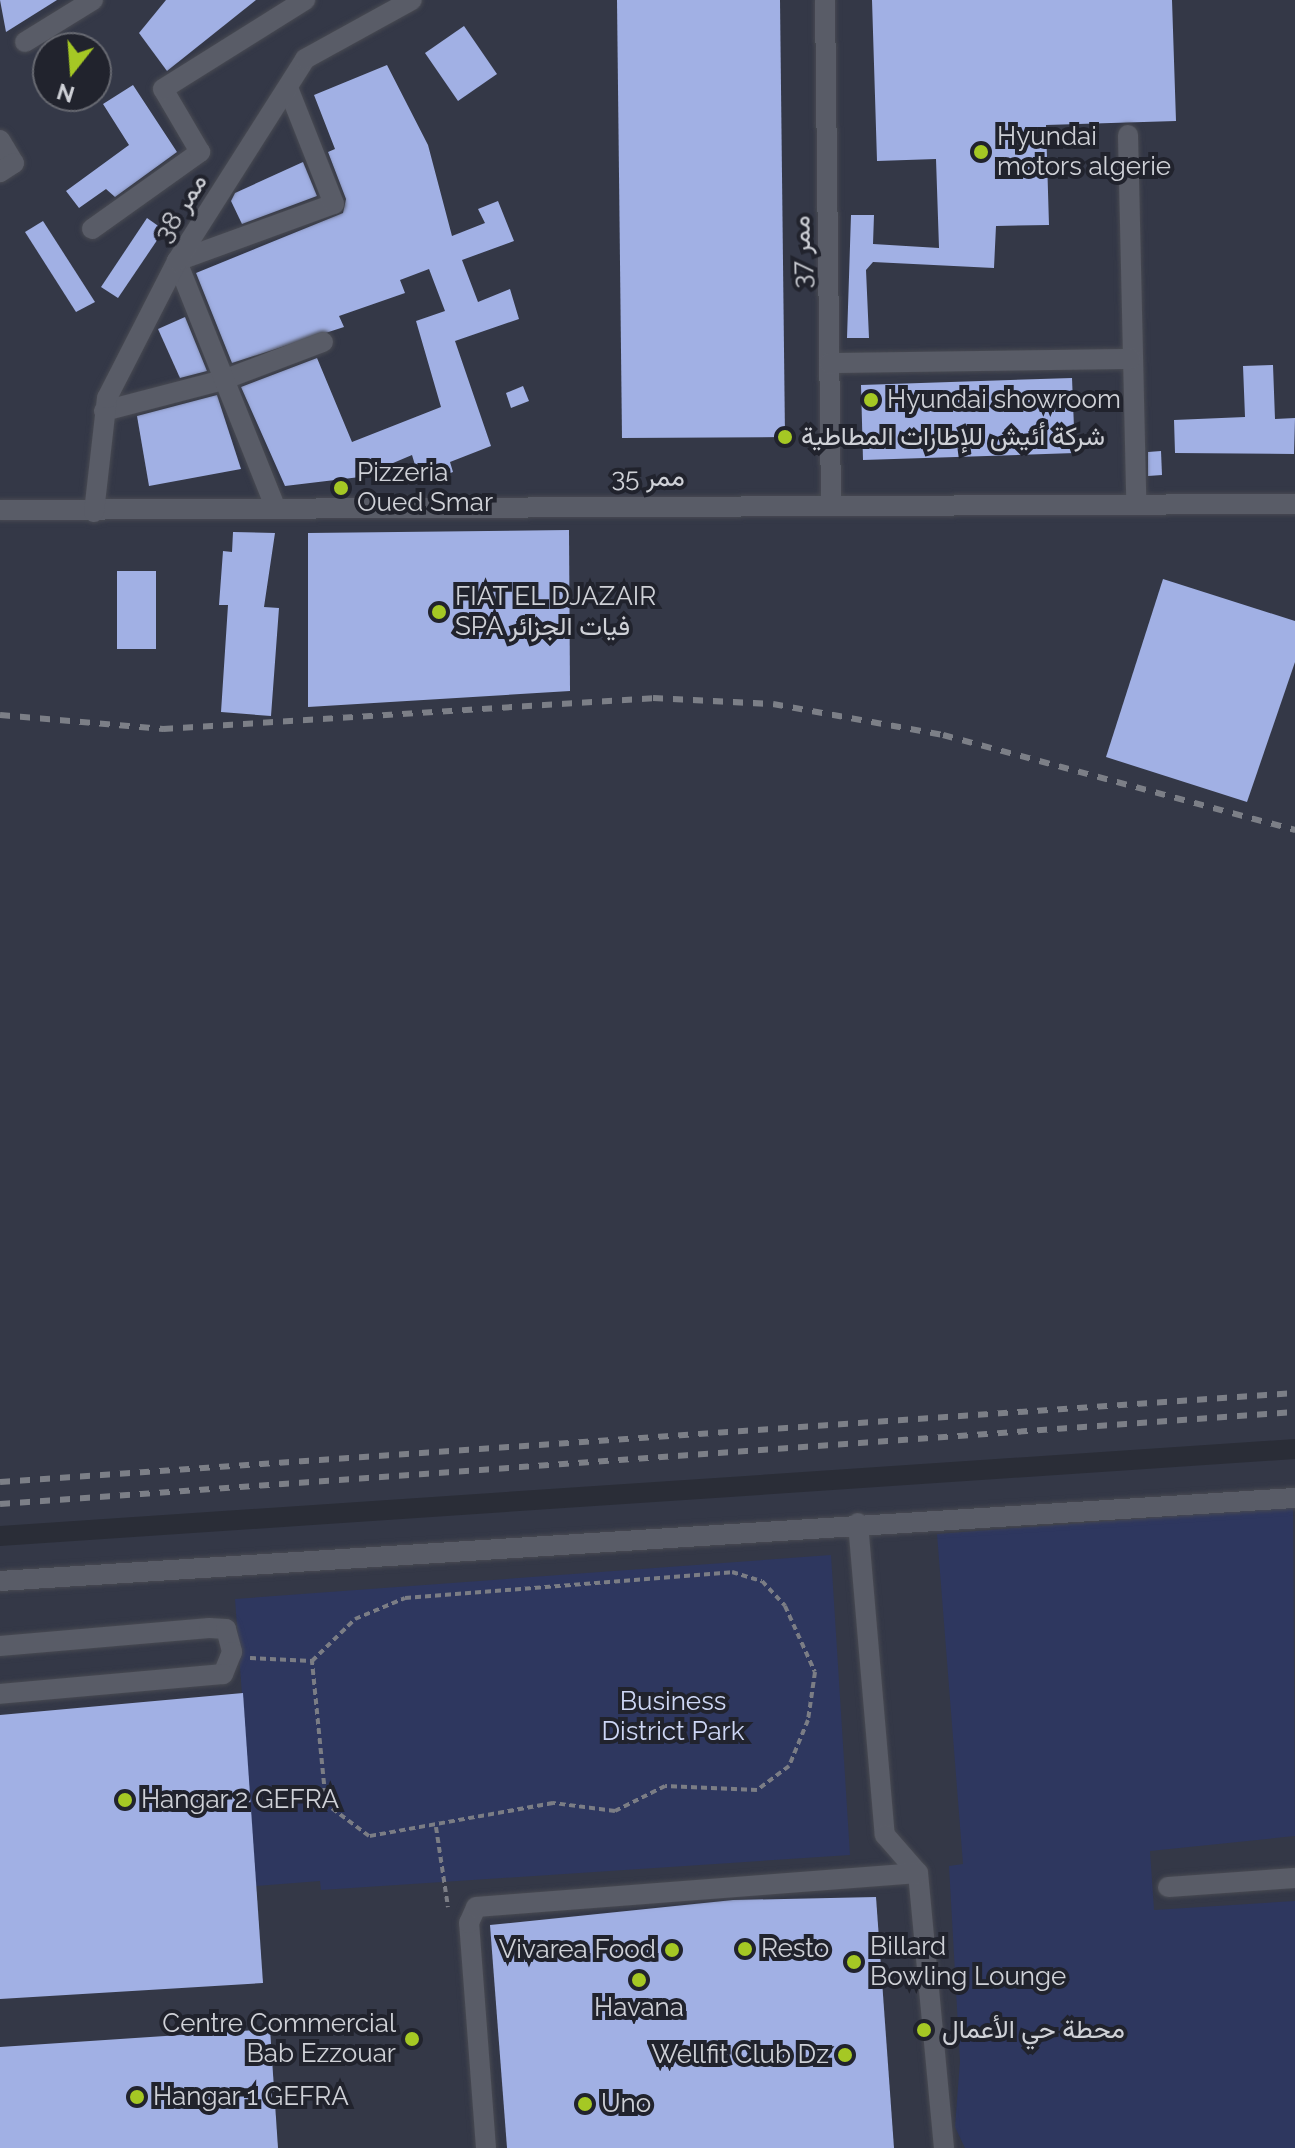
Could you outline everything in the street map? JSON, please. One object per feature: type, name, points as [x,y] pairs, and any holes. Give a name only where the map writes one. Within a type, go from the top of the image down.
[{"type":"street","points":[[25,42],[93,0]]},
{"type":"street","points":[[92,229],[200,152],[163,89],[305,0]]},
{"type":"street","name":"ممر 38","points":[[94,512],[104,411],[177,261],[305,59],[412,0]]},
{"type":"street","name":"ممر 37","points":[[825,0],[831,504]]},
{"type":"street","points":[[276,509],[177,261],[334,204],[288,88]]},
{"type":"street","points":[[1128,135],[1136,501]]},
{"type":"street","points":[[0,140],[14,163],[0,172]]},
{"type":"street","points":[[104,411],[223,380],[323,342]]},
{"type":"street","points":[[829,363],[1131,359]]},
{"type":"street","name":"ممر 35","points":[[0,510],[94,512],[1136,501],[1295,504]]},
{"type":"street","points":[[0,1581],[858,1523],[1295,1498]]},
{"type":"street","points":[[858,1523],[885,1835],[918,1873],[944,2148]]},
{"type":"street","points":[[0,1646],[209,1628],[226,1629],[231,1657],[223,1674],[0,1694]]},
{"type":"street","points":[[486,2148],[469,1923],[476,1907],[918,1873]]},
{"type":"street","points":[[1168,1887],[1295,1878]]},
{"type":"path","points":[[231,1657],[312,1661],[355,1619],[405,1598],[732,1572],[762,1581],[785,1606],[815,1672],[808,1720],[777,1778],[731,1794],[665,1786],[615,1811],[553,1803],[436,1827],[369,1836],[326,1804],[312,1661]]},
{"type":"path","points":[[436,1827],[448,1907]]},
{"type":"shaded area","points":[[0,0],[1295,0],[1295,1439],[0,1526]]},
{"type":"shaded area","points":[[1295,1459],[1295,2148],[0,2148],[0,1546]]},
{"type":"green space","points":[[1293,1507],[1295,1836],[1150,1851],[1154,1910],[1295,1901],[1295,2148],[965,2148],[955,2127],[960,2061],[949,1866],[963,1864],[937,1534]]},
{"type":"green space","name":"Business District Park","points":[[831,1555],[850,1855],[321,1890],[320,1881],[256,1886],[235,1599]]},
{"type":"building","points":[[0,0],[57,0],[6,32]]},
{"type":"building","points":[[166,0],[256,0],[167,71],[139,33]]},
{"type":"building","points":[[617,0],[780,0],[785,437],[622,438]]},
{"type":"building","points":[[872,0],[1172,0],[1176,121],[1046,125],[1049,225],[996,226],[994,268],[873,262],[866,270],[869,338],[847,338],[851,215],[874,215],[873,244],[939,248],[936,159],[877,161]]},
{"type":"building","points":[[464,26],[497,74],[458,101],[425,53]]},
{"type":"building","points":[[387,65],[428,145],[452,236],[485,223],[478,209],[498,201],[514,241],[462,260],[478,302],[510,289],[519,319],[455,341],[491,446],[450,462],[453,472],[434,479],[418,475],[412,455],[360,477],[285,486],[241,387],[317,358],[352,442],[441,407],[416,321],[445,311],[429,269],[400,280],[405,293],[339,316],[344,327],[232,363],[196,273],[343,213],[346,199],[328,152],[335,149],[314,95]]},
{"type":"building","points":[[133,85],[177,152],[115,197],[106,189],[79,208],[66,191],[129,145],[108,112],[112,112],[112,98]]},
{"type":"building","points":[[303,162],[317,196],[242,224],[231,201],[235,193]]},
{"type":"building","points":[[147,218],[164,230],[118,298],[101,287]]},
{"type":"building","points":[[43,221],[95,302],[76,312],[25,232]]},
{"type":"building","points":[[185,317],[207,371],[180,378],[158,329]]},
{"type":"building","points":[[1273,365],[1275,419],[1295,418],[1294,454],[1175,453],[1174,420],[1245,417],[1243,366]]},
{"type":"building","points":[[1072,378],[1075,453],[863,460],[861,385]]},
{"type":"building","points":[[523,386],[529,401],[511,408],[506,393]]},
{"type":"building","points":[[217,395],[241,469],[149,486],[137,416]]},
{"type":"building","points":[[1161,451],[1162,475],[1148,476],[1148,452]]},
{"type":"building","name":"FIAT EL DJAZAIR SPA فيات الجزائر","points":[[569,530],[570,691],[308,707],[308,533]]},
{"type":"building","points":[[233,532],[275,533],[264,607],[279,608],[271,716],[221,712],[228,605],[219,605],[223,551],[232,552]]},
{"type":"building","points":[[117,571],[156,571],[156,649],[117,649]]},
{"type":"building","points":[[1163,579],[1295,621],[1295,662],[1247,802],[1106,757]]},
{"type":"building","name":"Hangar 2 GEFRA","points":[[243,1693],[263,1983],[0,1999],[0,1715]]},
{"type":"building","points":[[876,1897],[894,2148],[507,2148],[490,1925],[733,1900]]},
{"type":"building","name":"Hangar 1 GEFRA","points":[[270,2029],[278,2148],[0,2148],[0,2047]]},
{"type":"railway","points":[[0,715],[163,729],[653,698],[773,704],[943,735],[1295,830]]},
{"type":"railway","points":[[0,1482],[1295,1393]]},
{"type":"railway","points":[[0,1504],[1295,1412]]},
{"type":"place","name":"Hyundai motors algerie","points":[[981,152]]},
{"type":"place","name":"Hyundai showroom","points":[[871,400]]},
{"type":"place","name":"شركة أئيش للإطارات المطاطية","points":[[785,437]]},
{"type":"place","name":"Pizzeria Oued Smar","points":[[341,488]]},
{"type":"place","name":"FIAT EL DJAZAIR SPA فيات الجزائر","points":[[439,612]]},
{"type":"place","name":"Hangar 2 GEFRA","points":[[125,1800]]},
{"type":"place","name":"Resto","points":[[745,1949]]},
{"type":"place","name":"Vivarea Food","points":[[672,1950]]},
{"type":"place","name":"Billard Bowling Lounge","points":[[854,1962]]},
{"type":"place","name":"Havana","points":[[639,1980]]},
{"type":"place","name":"محطة حي الأعمال","points":[[924,2030]]},
{"type":"place","name":"Centre Commercial Bab Ezzouar","points":[[412,2039]]},
{"type":"place","name":"Wellfit Club Dz","points":[[845,2055]]},
{"type":"place","name":"Hangar 1 GEFRA","points":[[137,2097]]},
{"type":"place","name":"Uno","points":[[585,2104]]}]
